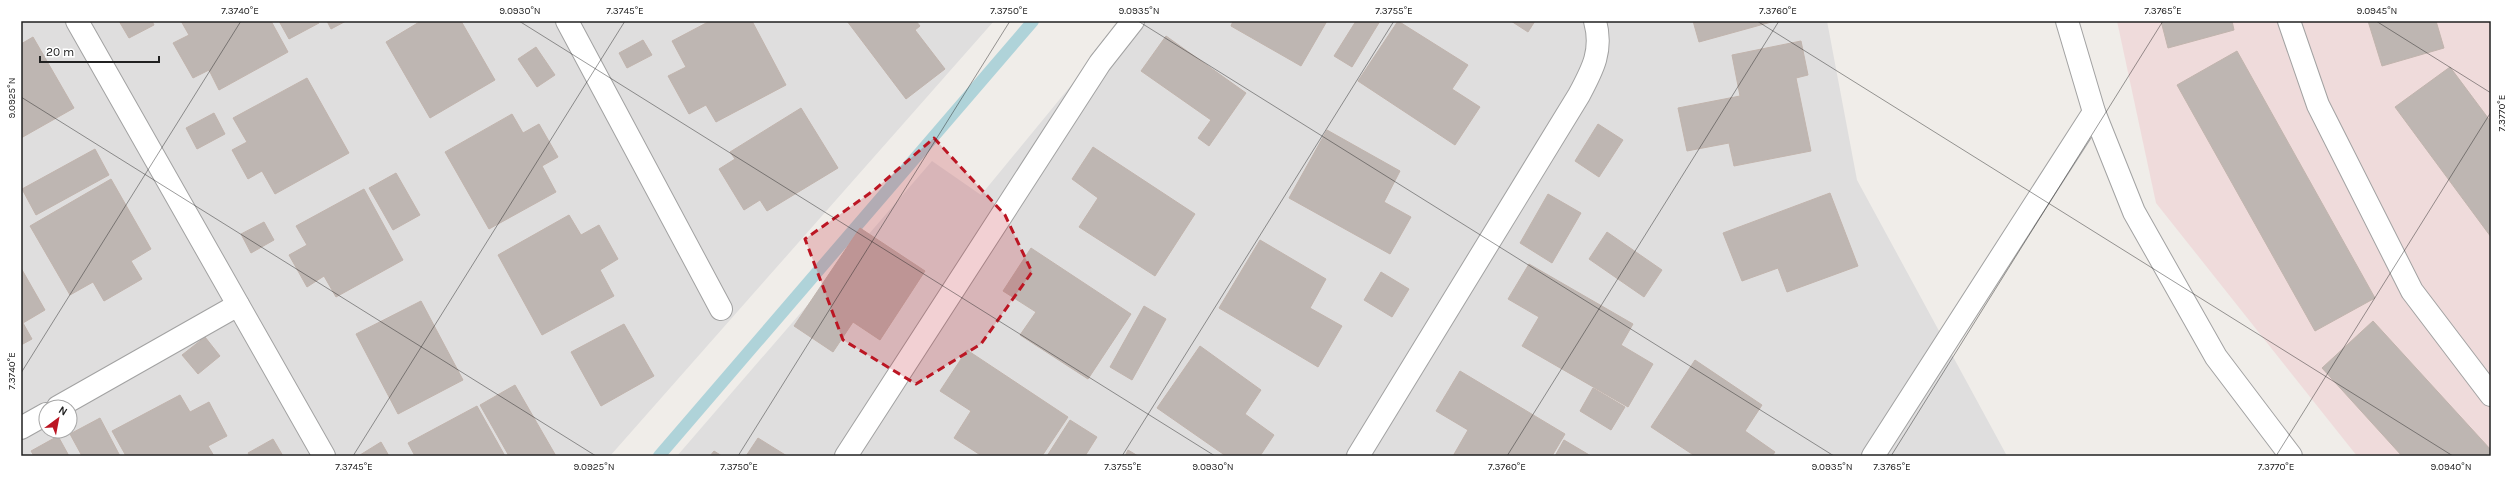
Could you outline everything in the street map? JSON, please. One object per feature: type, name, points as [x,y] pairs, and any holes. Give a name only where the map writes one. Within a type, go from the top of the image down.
[{"type":"street","points":[[77,21],[324,456]]},
{"type":"street","points":[[567,21],[721,309]]},
{"type":"street","points":[[846,456],[1100,63],[1132,21]]},
{"type":"street","points":[[1358,456],[1579,95],[1594,67],[1599,37],[1595,21]]},
{"type":"street","points":[[2067,21],[2094,112],[2134,212],[2216,358],[2291,456]]},
{"type":"street","points":[[2289,21],[2318,105],[2412,291],[2491,395]]},
{"type":"street","points":[[1873,456],[2094,112]]},
{"type":"street","points":[[72,399],[238,305]]},
{"type":"street","points":[[21,428],[38,418]]},
{"type":"highlighted area","points":[[934,138],[1005,215],[1032,272],[981,344],[916,384],[843,340],[805,239],[873,191]]},
{"type":"shaded area","points":[[21,21],[994,21],[610,456],[21,456]]},
{"type":"shaded area","points":[[1124,21],[1827,21],[1857,180],[2007,456],[677,456],[932,161],[981,195]]},
{"type":"shaded area","points":[[2117,21],[2491,21],[2491,456],[2357,456],[2156,203]]},
{"type":"building","points":[[119,21],[152,21],[154,25],[129,38]]},
{"type":"building","points":[[181,21],[271,21],[288,52],[219,90],[209,70],[193,78],[173,43],[189,35]]},
{"type":"building","points":[[279,21],[318,21],[319,23],[289,39]]},
{"type":"building","points":[[327,21],[346,21],[331,29]]},
{"type":"building","points":[[421,21],[461,21],[495,80],[430,118],[386,42]]},
{"type":"building","points":[[710,21],[752,21],[786,85],[716,122],[706,105],[689,114],[668,76],[686,67],[672,41]]},
{"type":"building","points":[[847,21],[916,21],[920,26],[915,30],[945,69],[906,99]]},
{"type":"building","points":[[1233,21],[1327,21],[1301,66],[1231,26]]},
{"type":"building","points":[[1356,21],[1380,21],[1352,67],[1334,56]]},
{"type":"building","points":[[1398,21],[1468,65],[1452,89],[1480,107],[1455,145],[1358,81]]},
{"type":"building","points":[[1511,21],[1535,21],[1528,32]]},
{"type":"building","points":[[1693,21],[1775,21],[1699,42]]},
{"type":"building","points":[[2161,21],[2232,21],[2234,30],[2168,48]]},
{"type":"building","points":[[2368,21],[2436,21],[2444,48],[2382,66]]},
{"type":"building","points":[[1166,36],[1246,93],[1209,146],[1198,138],[1211,120],[1141,71]]},
{"type":"building","points":[[33,37],[74,108],[21,138],[21,44]]},
{"type":"building","points":[[643,40],[652,55],[627,68],[619,53]]},
{"type":"building","points":[[1801,41],[1808,75],[1796,78],[1811,151],[1734,166],[1729,143],[1687,151],[1678,108],[1740,96],[1732,55]]},
{"type":"building","points":[[536,47],[555,75],[537,87],[518,59]]},
{"type":"building","points":[[2237,51],[2375,298],[2315,331],[2177,85]]},
{"type":"building","points":[[2450,67],[2491,122],[2491,237],[2395,107]]},
{"type":"building","points":[[307,78],[349,153],[275,194],[262,171],[248,179],[232,150],[247,142],[233,118]]},
{"type":"building","points":[[801,108],[838,168],[767,211],[760,200],[744,210],[719,169],[735,159],[730,152]]},
{"type":"building","points":[[214,113],[225,134],[197,149],[186,128]]},
{"type":"building","points":[[512,114],[523,133],[539,124],[558,157],[542,166],[556,192],[489,229],[445,152]]},
{"type":"building","points":[[1598,124],[1623,140],[1599,177],[1575,161]]},
{"type":"building","points":[[1327,130],[1400,171],[1384,202],[1411,217],[1390,254],[1289,198]]},
{"type":"building","points":[[1093,147],[1195,214],[1155,276],[1079,227],[1098,198],[1072,179]]},
{"type":"building","points":[[95,149],[109,175],[36,215],[22,189]]},
{"type":"building","points":[[396,173],[420,215],[393,230],[369,188]]},
{"type":"building","points":[[111,179],[151,249],[131,261],[142,279],[104,301],[93,282],[70,295],[30,226]]},
{"type":"building","points":[[364,189],[403,260],[336,297],[324,276],[307,287],[289,255],[307,245],[296,226]]},
{"type":"building","points":[[1830,193],[1858,266],[1787,292],[1778,268],[1742,281],[1723,233]]},
{"type":"building","points":[[1548,194],[1581,213],[1552,263],[1520,243]]},
{"type":"building","points":[[569,215],[581,235],[599,225],[618,259],[600,270],[614,296],[542,335],[498,255]]},
{"type":"building","points":[[264,222],[274,240],[251,253],[241,234]]},
{"type":"building","points":[[860,228],[925,271],[880,340],[853,322],[833,352],[794,326]]},
{"type":"building","points":[[1607,232],[1662,270],[1644,297],[1589,259]]},
{"type":"building","points":[[1260,240],[1326,279],[1310,308],[1342,326],[1318,367],[1219,308]]},
{"type":"building","points":[[1031,248],[1131,314],[1088,379],[1020,335],[1036,312],[1003,291]]},
{"type":"building","points":[[1529,264],[1633,324],[1621,345],[1653,364],[1628,407],[1522,346],[1539,317],[1508,299]]},
{"type":"building","points":[[21,268],[45,310],[23,323],[32,339],[21,345]]},
{"type":"building","points":[[1381,272],[1409,289],[1392,317],[1364,300]]},
{"type":"building","points":[[421,301],[463,380],[398,414],[356,334]]},
{"type":"building","points":[[1144,306],[1166,319],[1132,380],[1110,367]]},
{"type":"building","points":[[2373,321],[2491,450],[2491,456],[2402,456],[2322,368]]},
{"type":"building","points":[[624,324],[654,376],[601,406],[571,352]]},
{"type":"building","points":[[205,337],[220,356],[198,374],[182,355]]},
{"type":"building","points":[[1200,346],[1261,390],[1245,414],[1274,435],[1260,456],[1226,456],[1157,408]]},
{"type":"building","points":[[967,350],[1068,417],[1042,456],[982,456],[954,438],[971,411],[940,391]]},
{"type":"building","points":[[1695,360],[1762,405],[1745,431],[1775,452],[1772,456],[1695,456],[1651,427]]},
{"type":"building","points":[[1460,371],[1565,434],[1552,456],[1453,456],[1468,430],[1436,411]]},
{"type":"building","points":[[515,385],[556,456],[509,456],[480,405]]},
{"type":"building","points":[[1593,388],[1625,407],[1611,430],[1580,411]]},
{"type":"building","points":[[180,395],[190,412],[209,402],[227,436],[208,446],[214,456],[126,456],[112,431]]},
{"type":"building","points":[[477,406],[505,456],[415,456],[408,443]]},
{"type":"building","points":[[100,418],[120,456],[82,456],[73,439],[78,439],[78,430]]},
{"type":"building","points":[[1070,420],[1097,437],[1085,456],[1047,456]]},
{"type":"building","points":[[758,438],[787,456],[746,456]]},
{"type":"building","points":[[53,439],[60,439],[69,456],[34,456],[31,451]]},
{"type":"building","points":[[273,439],[283,456],[250,456],[248,453]]},
{"type":"building","points":[[1564,440],[1591,456],[1555,456]]},
{"type":"building","points":[[381,442],[389,456],[360,456],[360,455]]},
{"type":"building","points":[[1128,450],[1138,456],[1125,456]]},
{"type":"building","points":[[714,451],[722,456],[710,456]]},
{"type":"waterway","points":[[659,456],[1033,21]]}]
